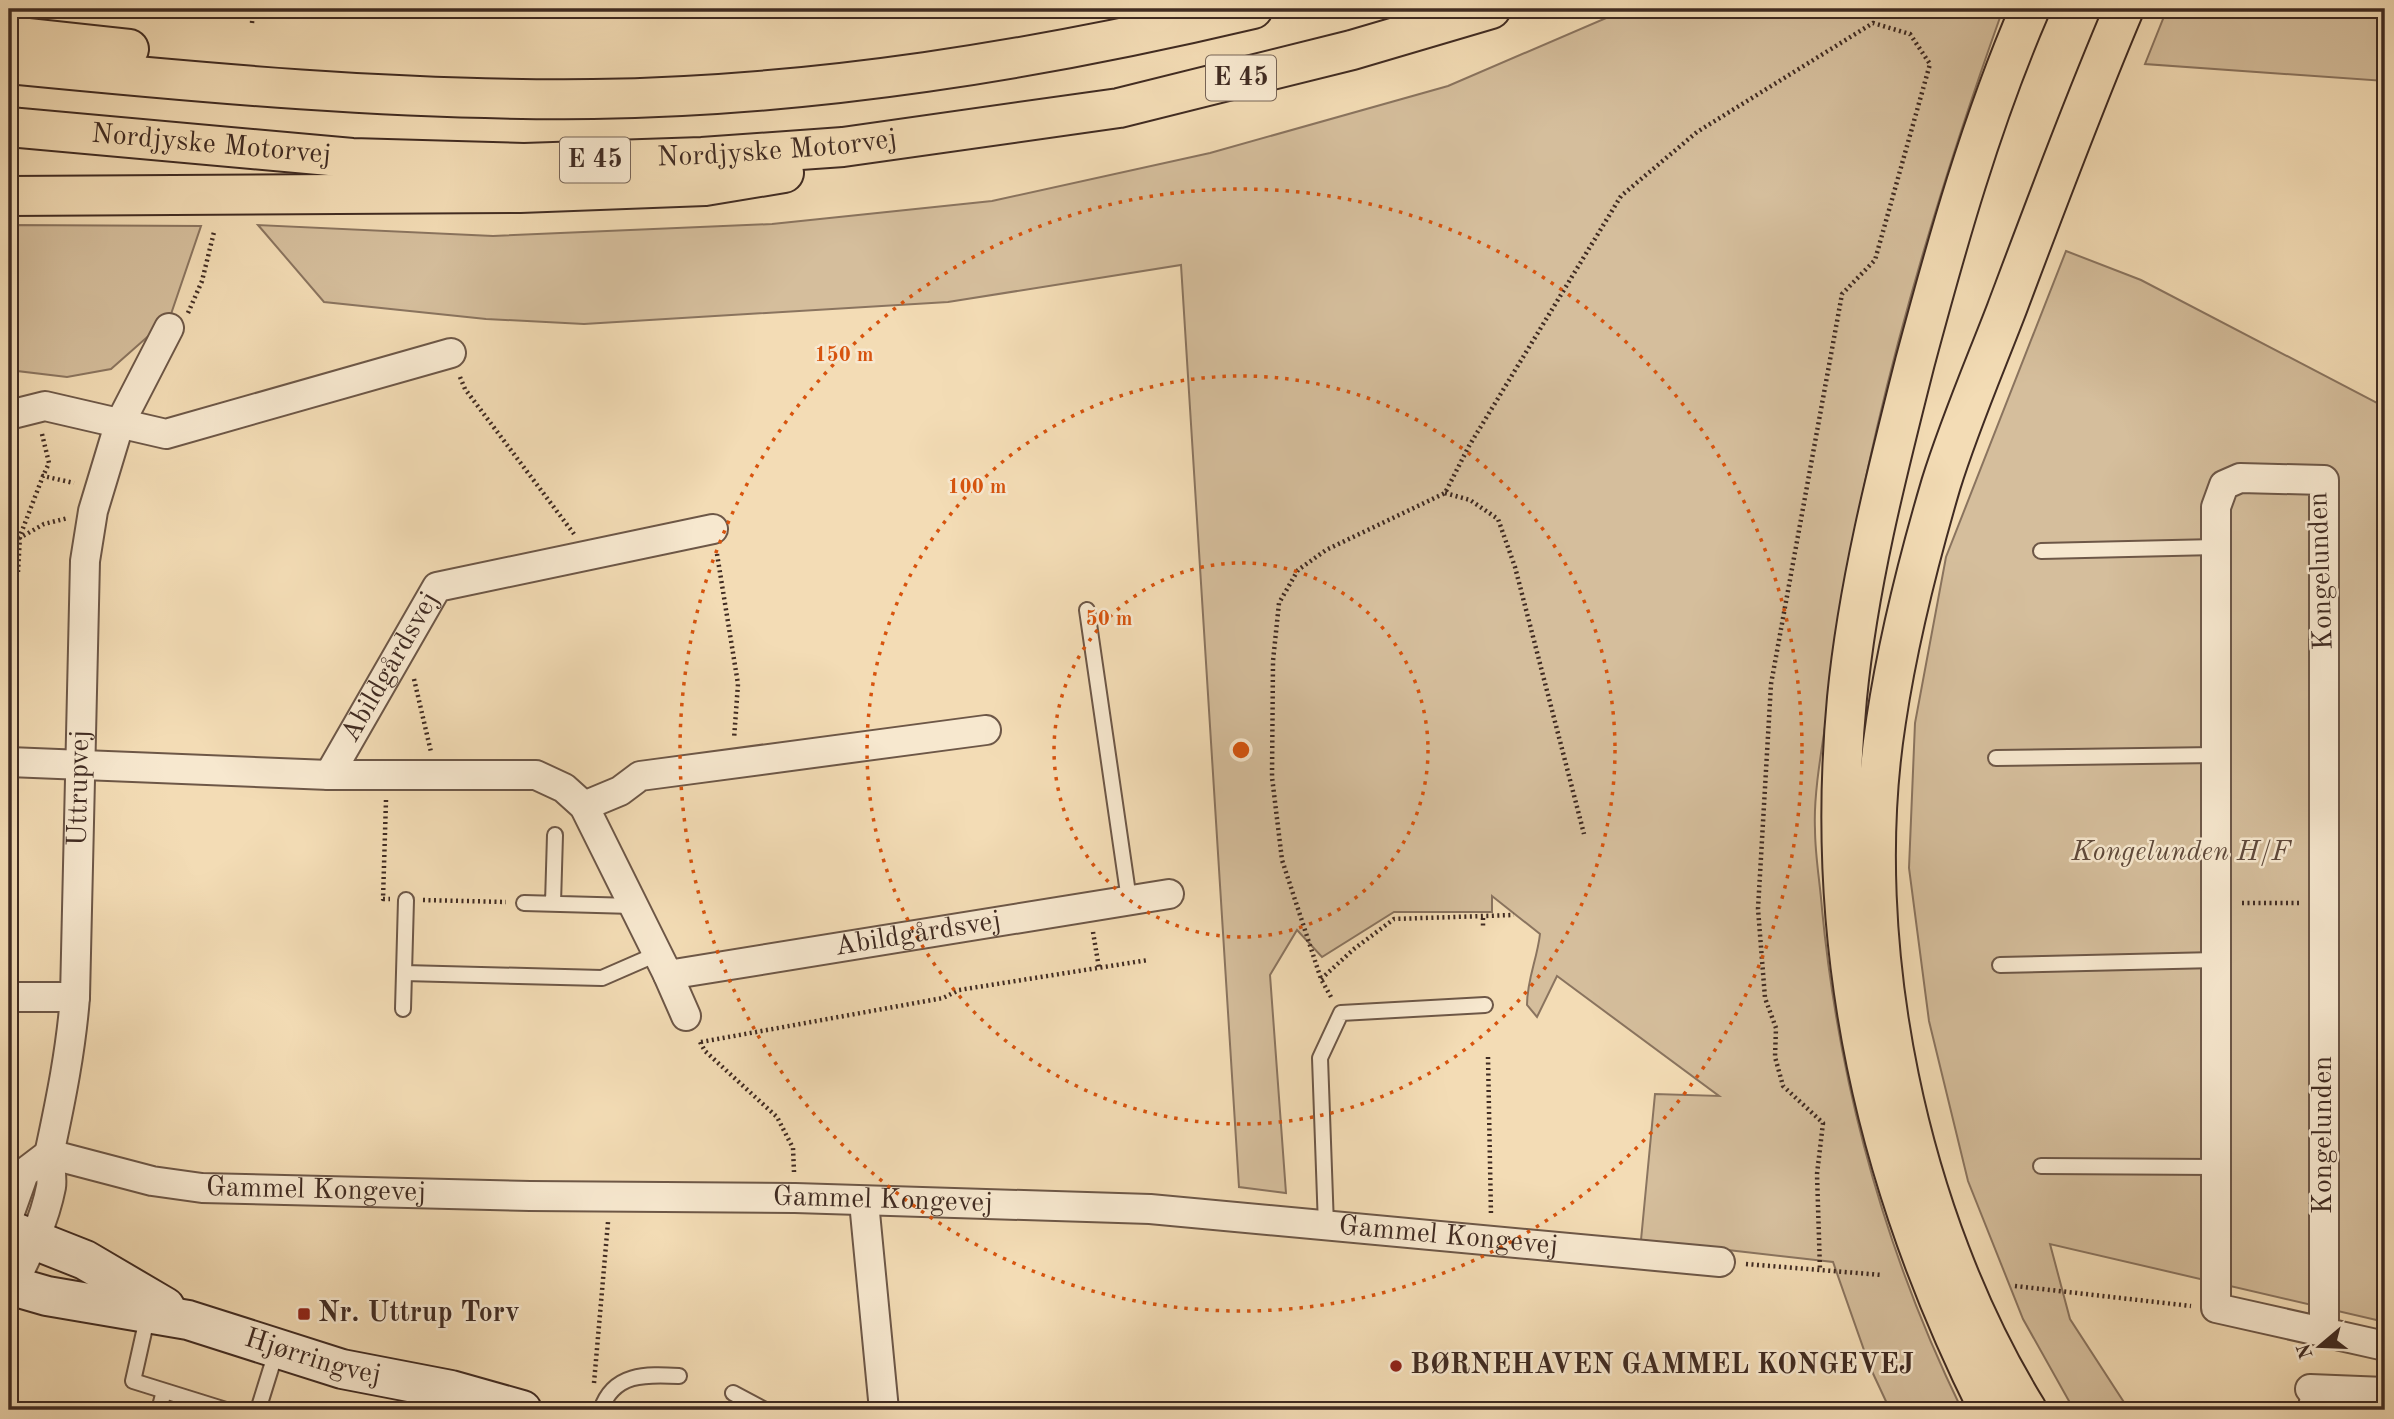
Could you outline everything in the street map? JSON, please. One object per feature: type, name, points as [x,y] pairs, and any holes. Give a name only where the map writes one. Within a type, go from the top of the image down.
[{"type":"highway","name":"E 45","points":[[9,64],[264,88],[430,96],[594,99],[824,85],[972,65],[1140,35],[1253,9]]},
{"type":"highway","name":"Nordjyske Motorvej","points":[[9,127],[352,158],[524,163],[702,157],[844,147],[987,129],[1119,108],[1352,50],[1491,9]]},
{"type":"highway","points":[[1989,1410],[1955,1342],[1919,1255],[1889,1165],[1867,1073],[1851,980],[1842,886],[1841,792],[1847,698],[1860,604],[1892,453],[1939,273],[2003,71],[2029,9]]},
{"type":"highway","points":[[2027,1410],[1970,1302],[1935,1210],[1907,1115],[1888,1018],[1878,920],[1877,822],[1885,723],[1909,601],[1942,481],[2081,111],[2124,9]]},
{"type":"highway","points":[[9,36],[594,99]]},
{"type":"highway","points":[[9,196],[520,193],[705,186],[847,163],[987,129]]},
{"type":"main road","name":"Hjørringvej","points":[[18,1228],[85,1260],[151,1307]]},
{"type":"main road","name":"Hjørringvej","points":[[10,1288],[47,1296],[151,1307],[342,1369],[451,1390],[522,1410]]},
{"type":"street","name":"Uttrupvej","points":[[10,1288],[18,1228],[52,1183],[49,1154],[71,1052],[75,997],[85,561],[92,518],[119,425],[169,328]]},
{"type":"street","points":[[22,412],[45,406],[166,434],[451,353]]},
{"type":"street","name":"Kongelunden","points":[[2216,1308],[2216,508],[2224,485],[2240,478],[2325,480],[2324,1330]]},
{"type":"street","name":"Abildgårdsvej","points":[[329,775],[437,587],[713,529]]},
{"type":"street","points":[[584,806],[621,791],[640,776],[734,761],[986,730]]},
{"type":"street","name":"Abildgårdsvej","points":[[9,762],[329,775],[536,775],[564,788],[584,806],[687,1016]]},
{"type":"street","name":"Abildgårdsvej","points":[[662,965],[1168,894]]},
{"type":"street","points":[[9,997],[75,997]]},
{"type":"street","name":"Gammel Kongevej","points":[[49,1154],[152,1181],[202,1188],[610,1197],[795,1198],[1150,1209],[1720,1262]]},
{"type":"street","points":[[864,1202],[884,1410]]},
{"type":"street","points":[[2216,1308],[2324,1330],[2385,1346]]},
{"type":"street","points":[[2307,1399],[2385,1392]]},
{"type":"lane","points":[[2041,551],[2216,547]]},
{"type":"lane","points":[[1087,610],[1129,900]]},
{"type":"lane","points":[[1996,758],[2216,755]]},
{"type":"lane","points":[[553,904],[555,835]]},
{"type":"lane","points":[[403,1009],[406,900]]},
{"type":"lane","points":[[524,903],[633,906]]},
{"type":"lane","points":[[2000,964],[2216,960]]},
{"type":"lane","points":[[404,973],[603,978],[662,965]]},
{"type":"lane","points":[[1326,1226],[1320,1058],[1341,1013],[1486,1006]]},
{"type":"lane","points":[[2041,1166],[2216,1167]]},
{"type":"lane","points":[[151,1307],[133,1381],[226,1410]]},
{"type":"lane","points":[[258,1410],[277,1349]]},
{"type":"lane","points":[[604,1403],[616,1385],[636,1375],[679,1376]]},
{"type":"lane","points":[[159,1410],[164,1391]]},
{"type":"lane","points":[[733,1393],[765,1410]]},
{"type":"path","points":[[252,23],[253,9]]},
{"type":"path","points":[[1341,1013],[1321,979],[1282,860],[1272,777],[1273,661],[1279,603],[1297,570],[1326,550],[1445,493],[1469,446],[1620,196],[1697,132],[1873,23],[1910,34],[1930,64],[1875,260],[1842,294],[1771,684],[1758,909],[1765,998],[1776,1028],[1775,1057],[1783,1086],[1823,1123],[1817,1174],[1820,1270]]},
{"type":"path","points":[[169,328],[185,319],[202,281],[214,232]]},
{"type":"path","points":[[451,353],[465,389],[573,533],[585,555]]},
{"type":"path","points":[[18,572],[20,536],[49,463],[22,412]]},
{"type":"path","points":[[43,476],[99,489]]},
{"type":"path","points":[[1445,493],[1470,500],[1498,519],[1515,568],[1584,834]]},
{"type":"path","points":[[9,544],[20,536],[62,518],[92,518]]},
{"type":"path","points":[[713,529],[738,684],[734,761]]},
{"type":"path","points":[[405,639],[436,777]]},
{"type":"path","points":[[386,776],[383,899],[524,903]]},
{"type":"path","points":[[2216,902],[2324,903]]},
{"type":"path","points":[[1089,906],[1099,968]]},
{"type":"path","points":[[1321,979],[1354,948],[1394,919],[1514,915]]},
{"type":"path","points":[[1483,918],[1483,927]]},
{"type":"path","points":[[701,1042],[943,998],[958,990],[1148,960]]},
{"type":"path","points":[[687,1016],[705,1051],[777,1117],[793,1148],[795,1198]]},
{"type":"path","points":[[1488,1057],[1491,1242]]},
{"type":"path","points":[[604,1403],[592,1381],[610,1197]]},
{"type":"path","points":[[1720,1262],[1882,1275]]},
{"type":"path","points":[[2015,1286],[2216,1308]]},
{"type":"green space","points":[[1627,9],[2003,9],[1947,174],[1898,342],[1877,427],[1843,599],[1815,813],[1815,839],[1830,975],[1853,1103],[1888,1228],[1934,1350],[1962,1410],[1890,1410],[1870,1367],[1833,1262],[1641,1240],[1655,1094],[1719,1096],[1557,976],[1537,1017],[1527,1005],[1540,934],[1492,896],[1492,912],[1394,912],[1322,957],[1297,930],[1270,975],[1286,1193],[1239,1187],[1181,265],[948,302],[584,324],[486,319],[324,302],[258,225],[493,236],[772,224],[992,201],[1210,153],[1448,86]]},
{"type":"green space","points":[[2167,9],[2385,9],[2385,81],[2145,64]]},
{"type":"green space","points":[[9,225],[201,226],[170,317],[111,369],[67,377],[9,370]]},
{"type":"green space","name":"Kongelunden H/F","points":[[2066,251],[2141,280],[2385,407],[2385,1322],[2050,1244],[2070,1319],[2129,1410],[2074,1410],[2023,1319],[1968,1181],[1929,1021],[1909,868],[1915,723],[1946,557]]},
{"type":"place","name":"Nr. Uttrup Torv","points":[[304,1314]]},
{"type":"place","name":"BØRNEHAVEN GAMMEL KONGEVEJ","points":[[1396,1366]]}]
